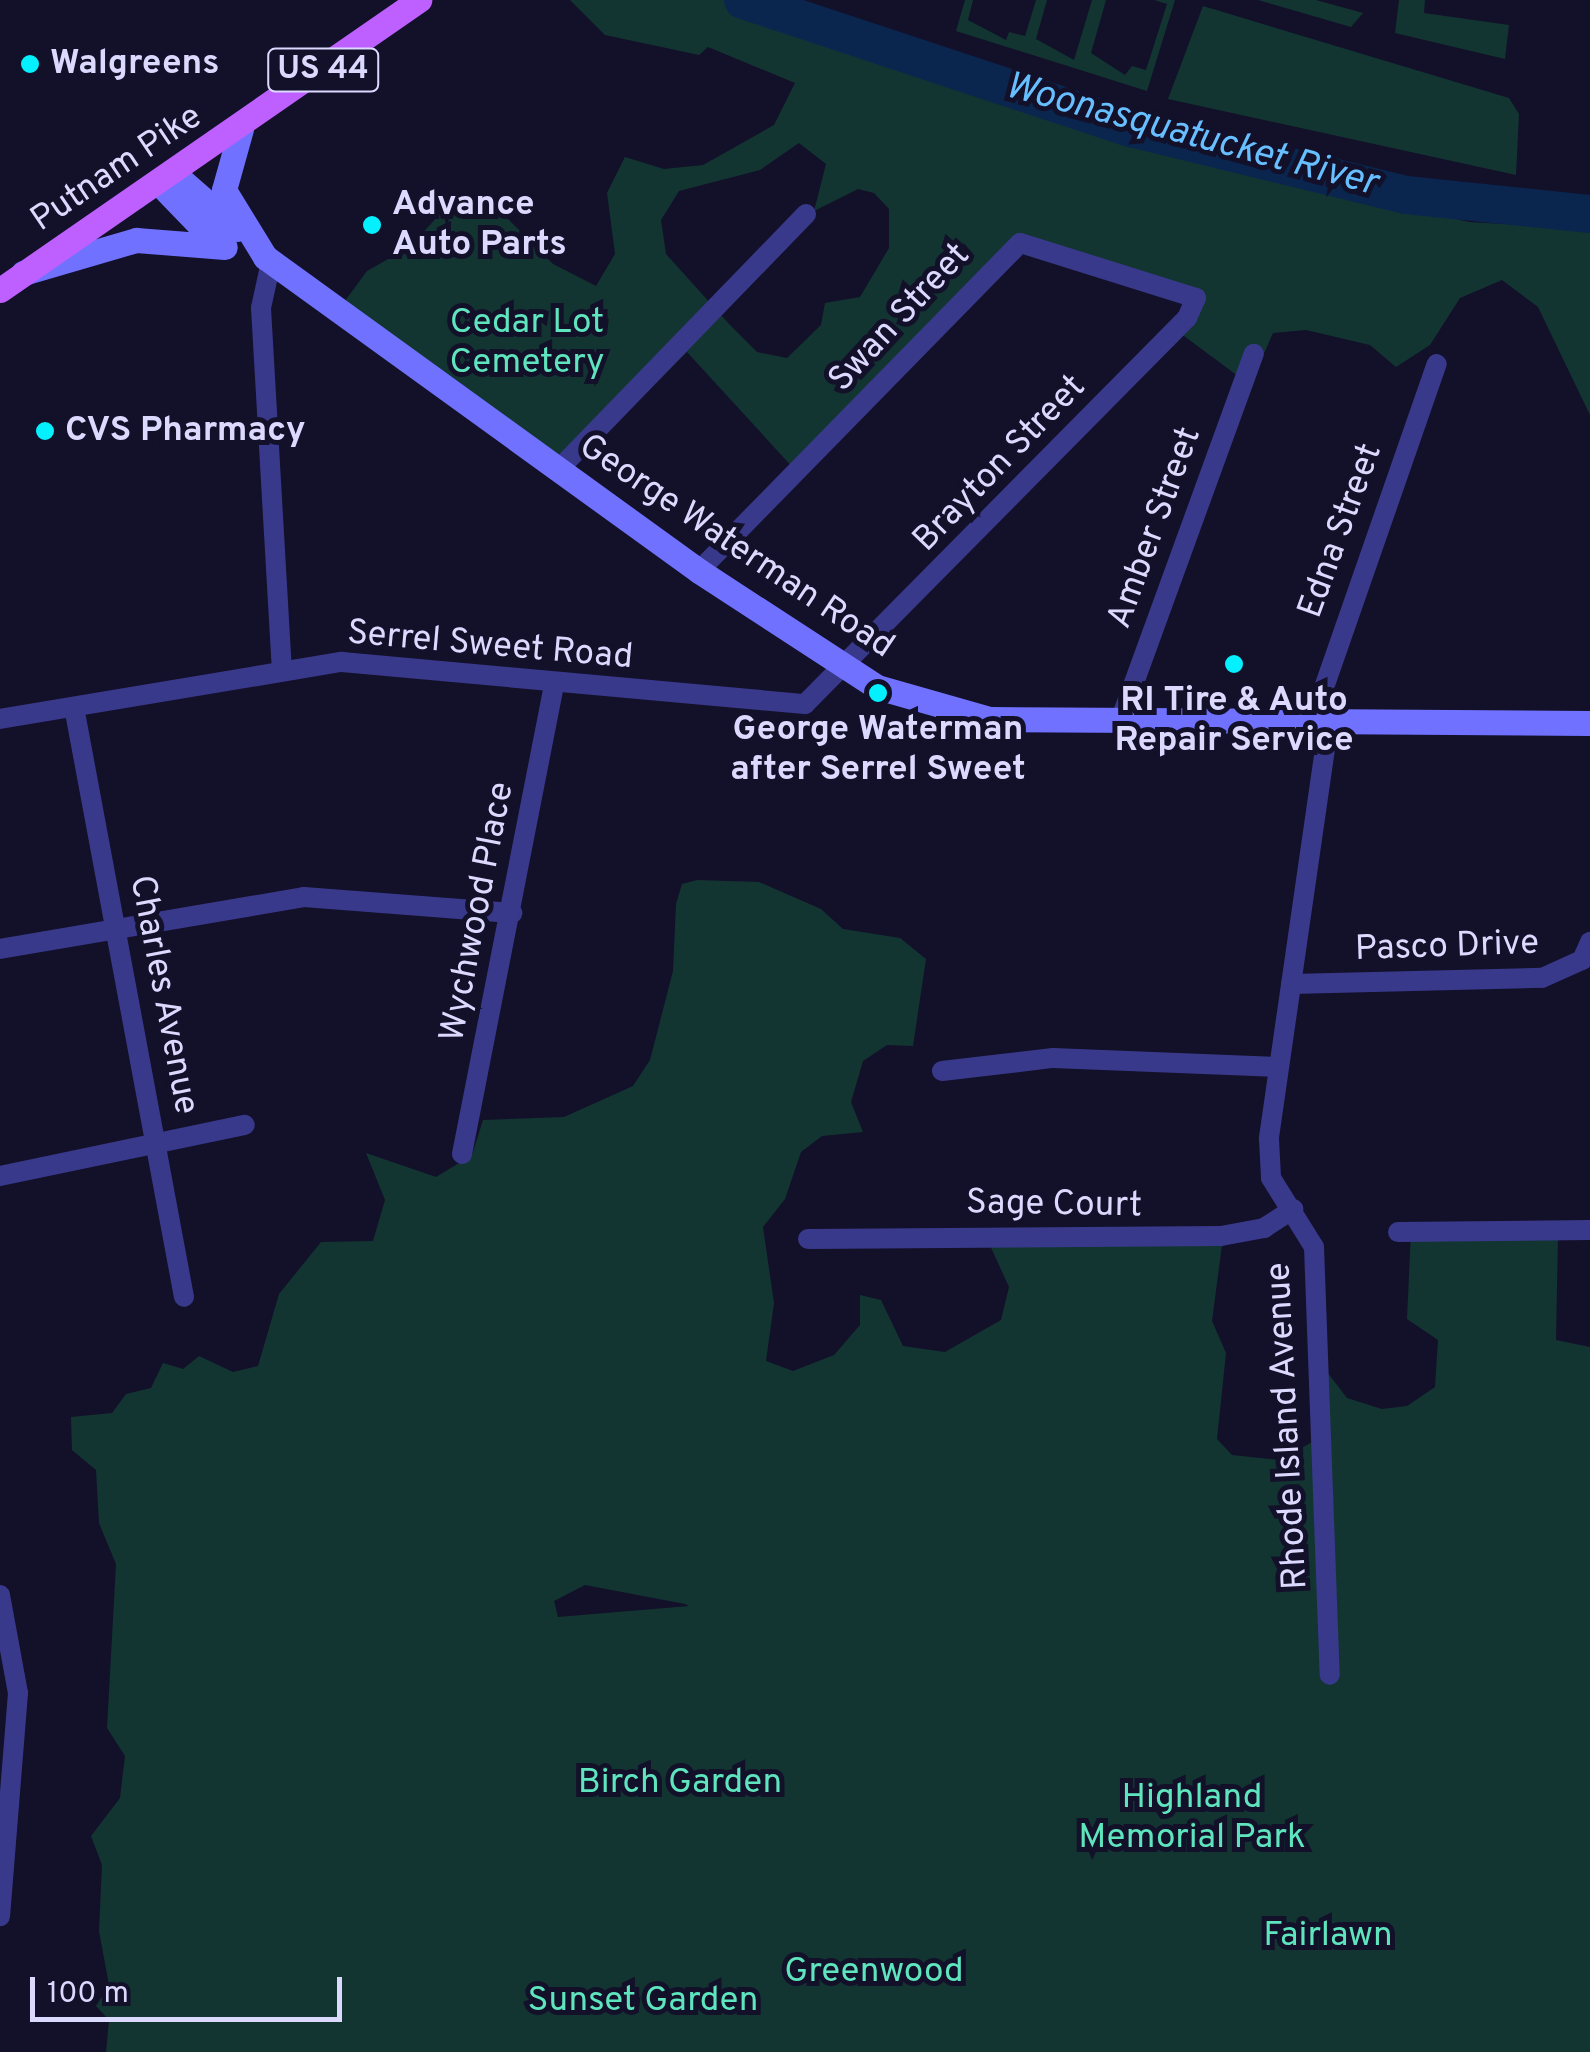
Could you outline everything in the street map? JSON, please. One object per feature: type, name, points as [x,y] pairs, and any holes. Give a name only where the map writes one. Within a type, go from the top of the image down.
[{"type":"main road","name":"Putnam Pike","points":[[0,290],[240,128],[419,0]]},
{"type":"main road","points":[[240,128],[224,190],[263,253]]},
{"type":"main road","name":"George Waterman Road","points":[[166,178],[184,218],[225,247],[263,253]]},
{"type":"main road","name":"George Waterman Road","points":[[166,178],[699,571],[844,670],[948,713],[1119,724],[1590,724]]},
{"type":"main road","points":[[24,273],[136,240],[225,247]]},
{"type":"street","points":[[560,469],[806,214]]},
{"type":"street","name":"Swan Street","points":[[699,571],[1020,243],[1196,298]]},
{"type":"street","points":[[263,253],[261,308],[282,671]]},
{"type":"street","name":"Brayton Street","points":[[844,670],[1187,318],[1196,298]]},
{"type":"street","name":"Amber Street","points":[[1119,724],[1254,354]]},
{"type":"street","name":"Edna Street","points":[[1320,722],[1437,364]]},
{"type":"street","name":"Serrel Sweet Road","points":[[0,719],[282,671],[369,662],[778,709],[805,704],[844,670]]},
{"type":"street","name":"Wychwood Place","points":[[462,1154],[555,682]]},
{"type":"street","name":"Charles Avenue","points":[[74,707],[184,1298]]},
{"type":"street","name":"Rhode Island Avenue","points":[[1320,722],[1291,984],[1277,1068],[1272,1178],[1314,1247],[1330,1675]]},
{"type":"street","points":[[0,949],[348,894],[512,913]]},
{"type":"street","name":"Pasco Drive","points":[[1291,984],[1542,978],[1582,960],[1590,942]]},
{"type":"street","points":[[942,1071],[1054,1058],[1277,1068]]},
{"type":"street","points":[[0,1176],[245,1126]]},
{"type":"street","name":"Sage Court","points":[[808,1239],[1221,1236],[1264,1228],[1293,1209]]},
{"type":"street","points":[[1398,1232],[1590,1230]]},
{"type":"street","points":[[0,1595],[18,1670],[0,1916]]},
{"type":"green space","name":"Cedar Lot Cemetery","points":[[570,0],[731,0],[870,38],[1181,155],[1469,222],[1590,229],[1590,415],[1538,307],[1502,280],[1460,298],[1430,345],[1396,367],[1370,345],[1306,330],[1273,333],[1255,374],[1242,379],[1180,333],[1199,302],[1026,247],[796,471],[687,352],[569,469],[339,309],[367,271],[411,246],[446,207],[477,219],[497,208],[553,264],[596,286],[615,254],[607,193],[625,157],[664,169],[703,165],[774,125],[795,83],[708,47],[699,55],[605,35]],"holes":[[[799,143],[826,164],[814,211],[858,189],[874,193],[889,209],[889,248],[860,297],[825,303],[821,325],[787,358],[757,352],[666,254],[661,220],[679,191],[760,170]]]},
{"type":"green space","points":[[965,0],[973,0],[968,20],[1006,40],[1009,32],[1025,36],[1036,0],[1047,0],[1036,39],[1074,60],[1092,0],[1106,0],[1091,53],[1125,75],[1132,66],[1146,70],[1167,4],[1154,0],[1175,0],[1147,91],[956,31]]},
{"type":"green space","points":[[1258,0],[1316,0],[1363,13],[1351,27]]},
{"type":"green space","points":[[1399,0],[1425,0],[1424,13],[1509,25],[1505,59],[1395,33]]},
{"type":"green space","points":[[1203,6],[1509,98],[1519,114],[1516,175],[1168,99]]},
{"type":"green space","points":[[697,880],[759,882],[821,909],[843,929],[900,938],[926,959],[913,1046],[887,1045],[863,1061],[851,1102],[863,1132],[822,1136],[801,1152],[785,1199],[763,1227],[774,1303],[766,1361],[793,1371],[834,1355],[860,1325],[860,1295],[881,1300],[903,1346],[945,1352],[1001,1320],[1009,1287],[988,1241],[1222,1245],[1212,1321],[1226,1353],[1217,1439],[1232,1455],[1280,1460],[1314,1441],[1327,1372],[1347,1398],[1382,1409],[1407,1406],[1435,1387],[1438,1340],[1407,1319],[1411,1231],[1558,1235],[1556,1340],[1590,1347],[1590,2052],[106,2052],[109,2020],[96,2006],[109,1985],[99,1931],[102,1865],[91,1836],[120,1798],[125,1756],[107,1728],[116,1564],[99,1523],[96,1470],[72,1450],[71,1417],[112,1413],[126,1394],[151,1388],[163,1363],[183,1369],[199,1356],[233,1372],[258,1366],[279,1294],[321,1242],[373,1241],[385,1200],[366,1153],[436,1177],[472,1155],[483,1120],[564,1117],[633,1086],[650,1060],[673,971],[676,904],[682,884]],"holes":[[[585,1585],[689,1606],[558,1617],[554,1601]]]},
{"type":"waterway","name":"Woonasquatucket River","points":[[743,0],[1131,128],[1406,195],[1590,214]]},
{"type":"place","name":"Walgreens","points":[[30,64]]},
{"type":"place","name":"Advance Auto Parts","points":[[372,225]]},
{"type":"place","name":"CVS Pharmacy","points":[[45,431]]},
{"type":"place","name":"RI Tire & Auto Repair Service","points":[[1234,664]]},
{"type":"place","name":"George Waterman after Serrel Sweet","points":[[878,693]]},
{"type":"park label","name":"Birch Garden","points":[[680,1783]]},
{"type":"park label","name":"Highland Memorial Park","points":[[1192,1818]]},
{"type":"park label","name":"Fairlawn","points":[[1328,1936]]},
{"type":"park label","name":"Greenwood","points":[[874,1972]]},
{"type":"park label","name":"Sunset Garden","points":[[643,2001]]}]
